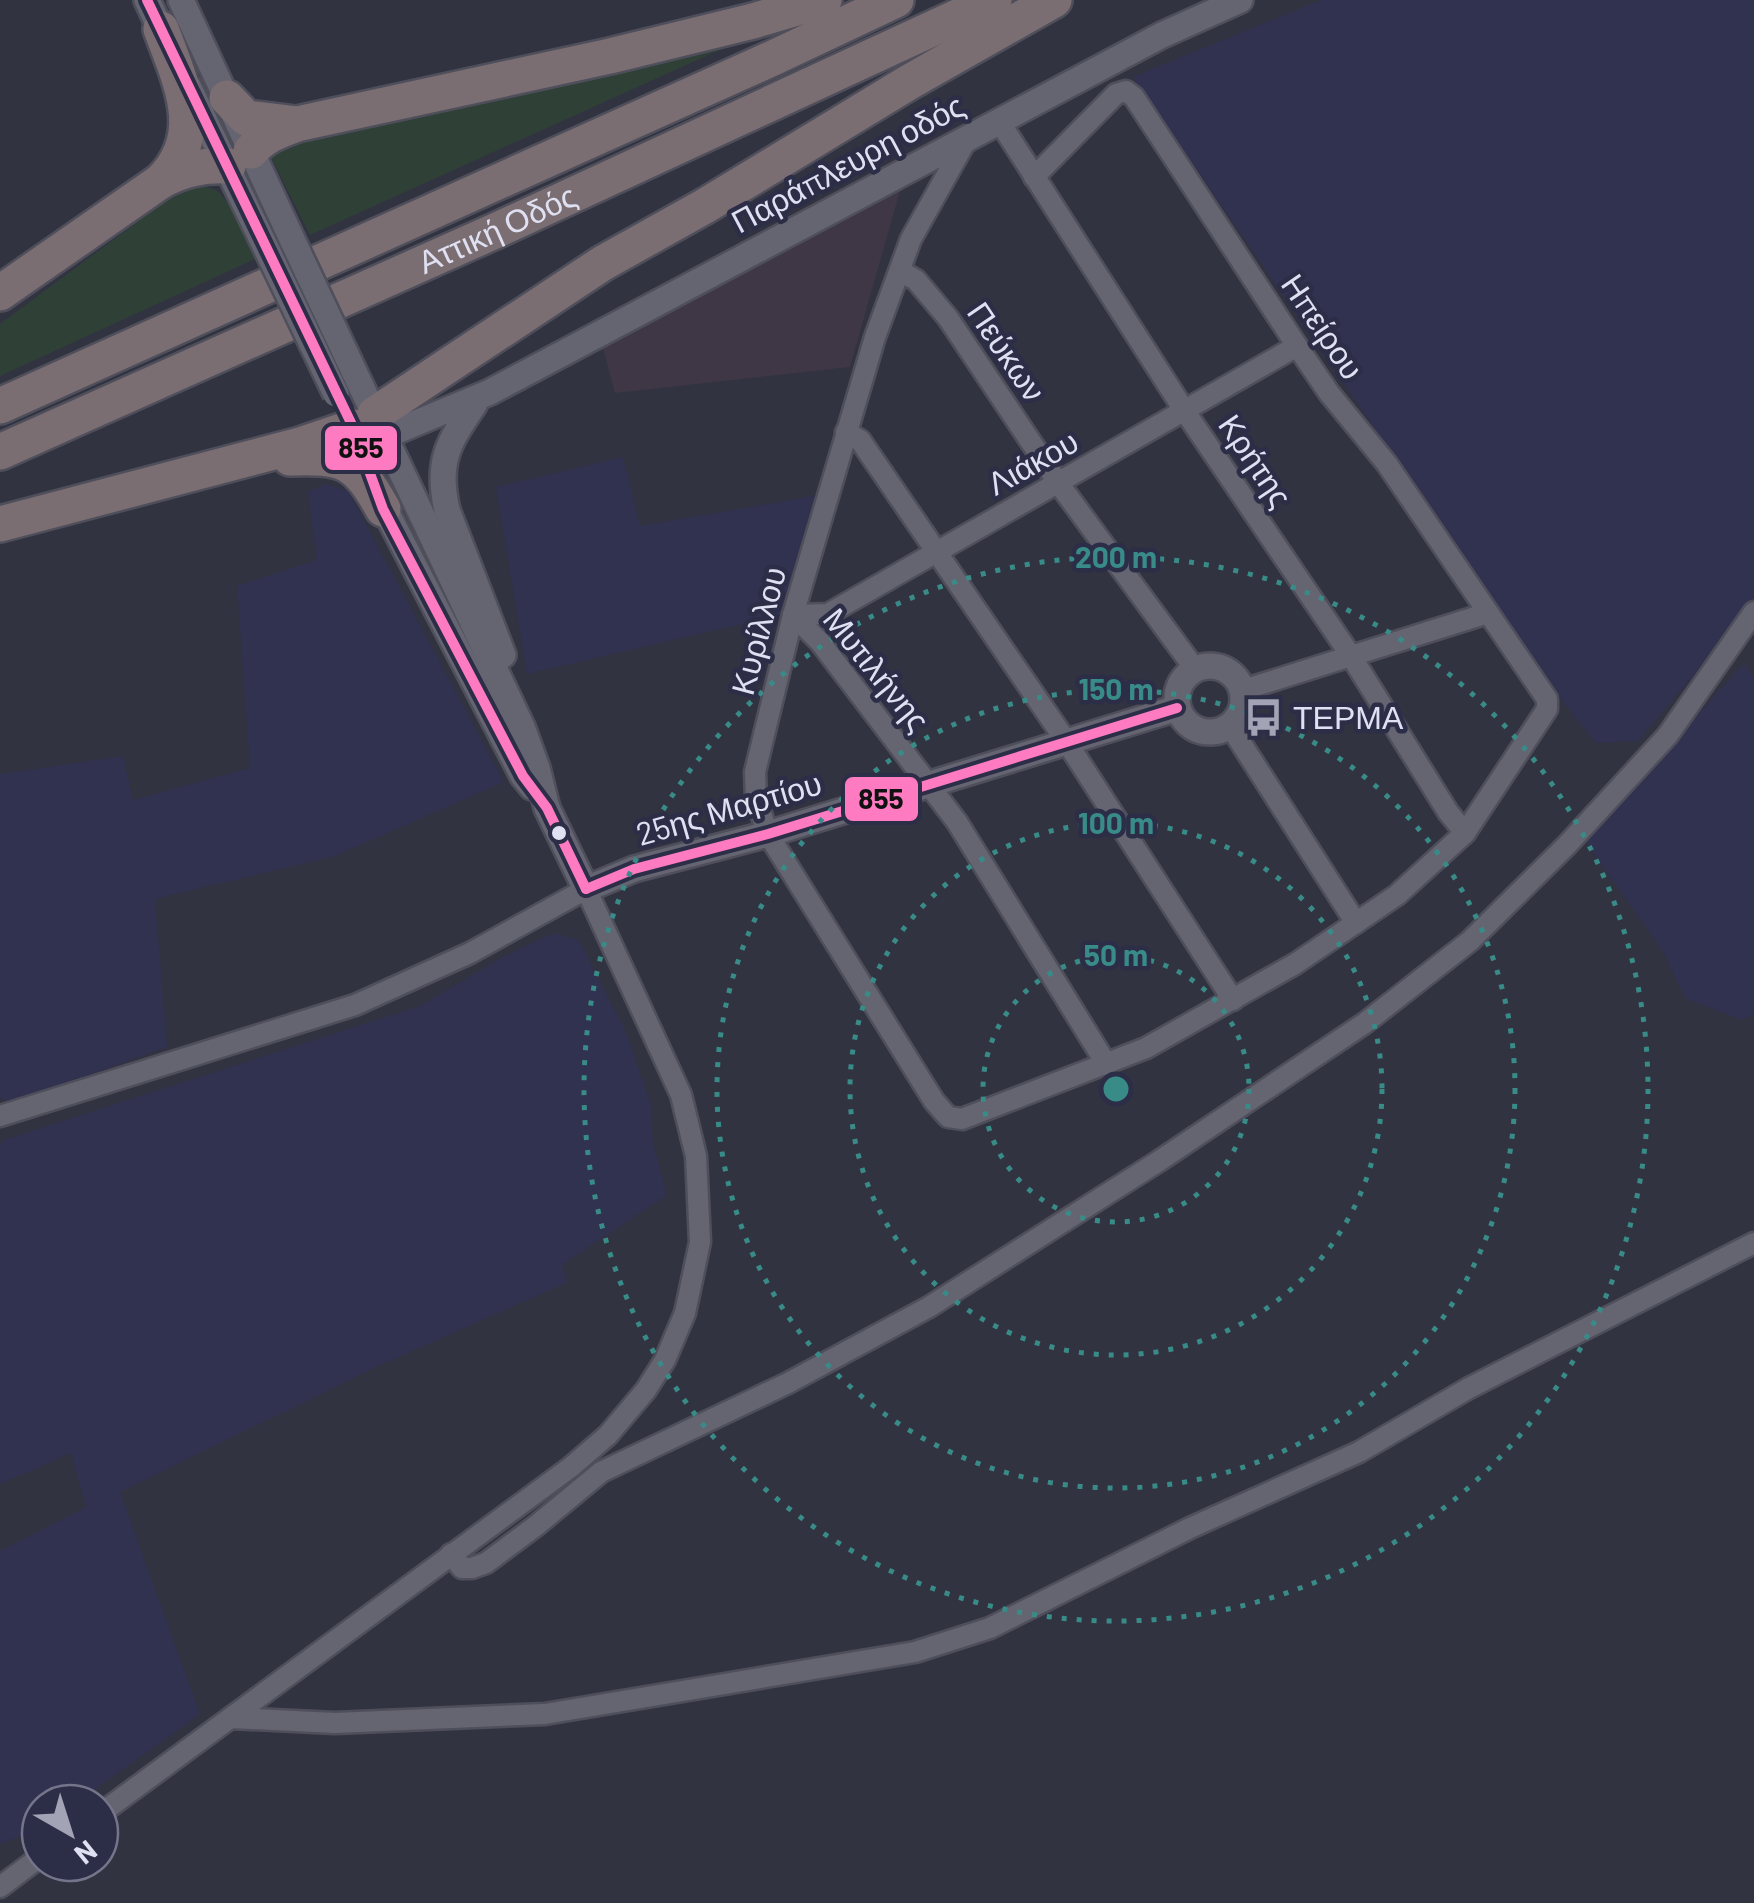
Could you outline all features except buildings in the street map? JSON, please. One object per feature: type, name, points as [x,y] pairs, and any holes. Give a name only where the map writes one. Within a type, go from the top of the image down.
[{"type":"highway","points":[[161,181],[190,169],[240,163],[272,132],[297,124],[610,56],[824,0]]},
{"type":"highway","name":"Αττική Οδός","points":[[0,406],[896,0]]},
{"type":"highway","name":"Αττική Οδός","points":[[0,452],[495,231],[994,0]]},
{"type":"highway","points":[[0,524],[371,427],[417,388],[603,264],[1054,0]]},
{"type":"highway","points":[[0,294],[173,169],[188,130],[185,100],[154,15]]},
{"type":"highway","points":[[227,98],[246,118],[297,124]]},
{"type":"highway","points":[[239,460],[323,456],[342,461],[362,475],[383,509]]},
{"type":"street","points":[[120,1799],[571,1467],[608,1435],[646,1390],[665,1360],[685,1313],[700,1242],[696,1156],[682,1094],[547,808],[524,776],[383,509],[371,427],[267,250],[244,202],[227,98],[180,0]]},
{"type":"street","name":"Παράπλευρη οδός","points":[[371,427],[482,398],[1162,35],[1240,0]]},
{"type":"street","points":[[154,15],[240,163],[272,198],[371,427],[522,727]]},
{"type":"street","name":"Ηπείρου","points":[[1034,176],[1116,94],[1126,91],[1134,97],[1329,393],[1387,464],[1546,699],[1548,709],[1465,833]]},
{"type":"street","name":"Κρήτης","points":[[999,121],[1184,410],[1465,833]]},
{"type":"street","name":"Κυρίλλου","points":[[970,136],[911,239],[875,337],[793,615],[755,772],[756,799],[768,834],[934,1101],[948,1117],[962,1119],[1107,1065]]},
{"type":"street","name":"Πεύκων","points":[[900,271],[916,280],[948,318],[1058,484],[1195,669]]},
{"type":"street","name":"Λιάκου","points":[[793,615],[828,614],[1297,346]]},
{"type":"street","points":[[482,398],[454,433],[442,465],[442,486],[447,510],[502,652],[547,808]]},
{"type":"street","points":[[846,432],[860,440],[1066,741],[1233,1000]]},
{"type":"street","points":[[451,1554],[462,1568],[486,1563],[601,1472],[788,1383],[929,1307],[1365,1023],[1470,941],[1567,845],[1668,735],[1754,612]]},
{"type":"street","points":[[1243,690],[1488,613]]},
{"type":"street","name":"Μυτιλήνης","points":[[793,615],[820,642],[957,822],[1107,1065]]},
{"type":"street","points":[[1210,665],[1224,668],[1236,677],[1243,690],[1244,704],[1239,716],[1230,726],[1215,732],[1199,731],[1185,722],[1177,708],[1177,692],[1183,678],[1195,669],[1210,665]]},
{"type":"street","name":"25ης Μαρτίου","points":[[586,890],[634,869],[768,834],[1177,708]]},
{"type":"street","points":[[1230,726],[1356,923]]},
{"type":"street","points":[[1107,1065],[1146,1048],[1295,964],[1397,895],[1465,833]]},
{"type":"street","points":[[0,1116],[355,1004],[456,960],[586,890]]},
{"type":"street","points":[[231,1718],[336,1724],[545,1714],[915,1652],[990,1628],[1190,1528],[1359,1452],[1469,1388],[1754,1243]]},
{"type":"street","points":[[0,1887],[20,1871]]},
{"type":"shaded area","points":[[1321,0],[1754,0],[1754,603],[1638,741],[1596,743],[1566,706],[1133,77]]},
{"type":"shaded area","points":[[902,184],[850,367],[615,393],[602,345]]},
{"type":"shaded area","points":[[623,457],[640,526],[820,495],[784,614],[527,674],[496,487]]},
{"type":"shaded area","points":[[325,484],[348,491],[504,782],[335,856],[155,899],[167,1047],[7,1104],[0,1097],[0,774],[123,756],[133,800],[250,768],[237,586],[317,560],[308,492]]},
{"type":"shaded area","points":[[1744,663],[1754,677],[1754,1015],[1742,1020],[1685,998],[1664,953],[1585,841]]},
{"type":"shaded area","points":[[554,933],[579,940],[627,1035],[651,1105],[653,1144],[667,1195],[563,1264],[566,1283],[376,1367],[120,1492],[200,1714],[104,1783],[20,1783],[20,1836],[0,1844],[0,1551],[86,1507],[71,1453],[0,1484],[0,1146],[4,1140],[420,1006],[503,957]]},
{"type":"green space","points":[[721,35],[726,47],[310,235],[267,149]]},
{"type":"green space","points":[[204,185],[219,192],[231,207],[255,259],[0,376],[0,324],[163,203],[186,189]]},
{"type":"transit line","name":"855","points":[[147,0],[353,427],[383,509],[523,776],[547,808],[586,889]]},
{"type":"transit line","name":"855","points":[[586,889],[634,869],[768,834],[1177,708]]},
{"type":"place","name":"ΤΕΡΜΑ","points":[[1263,718]]}]
